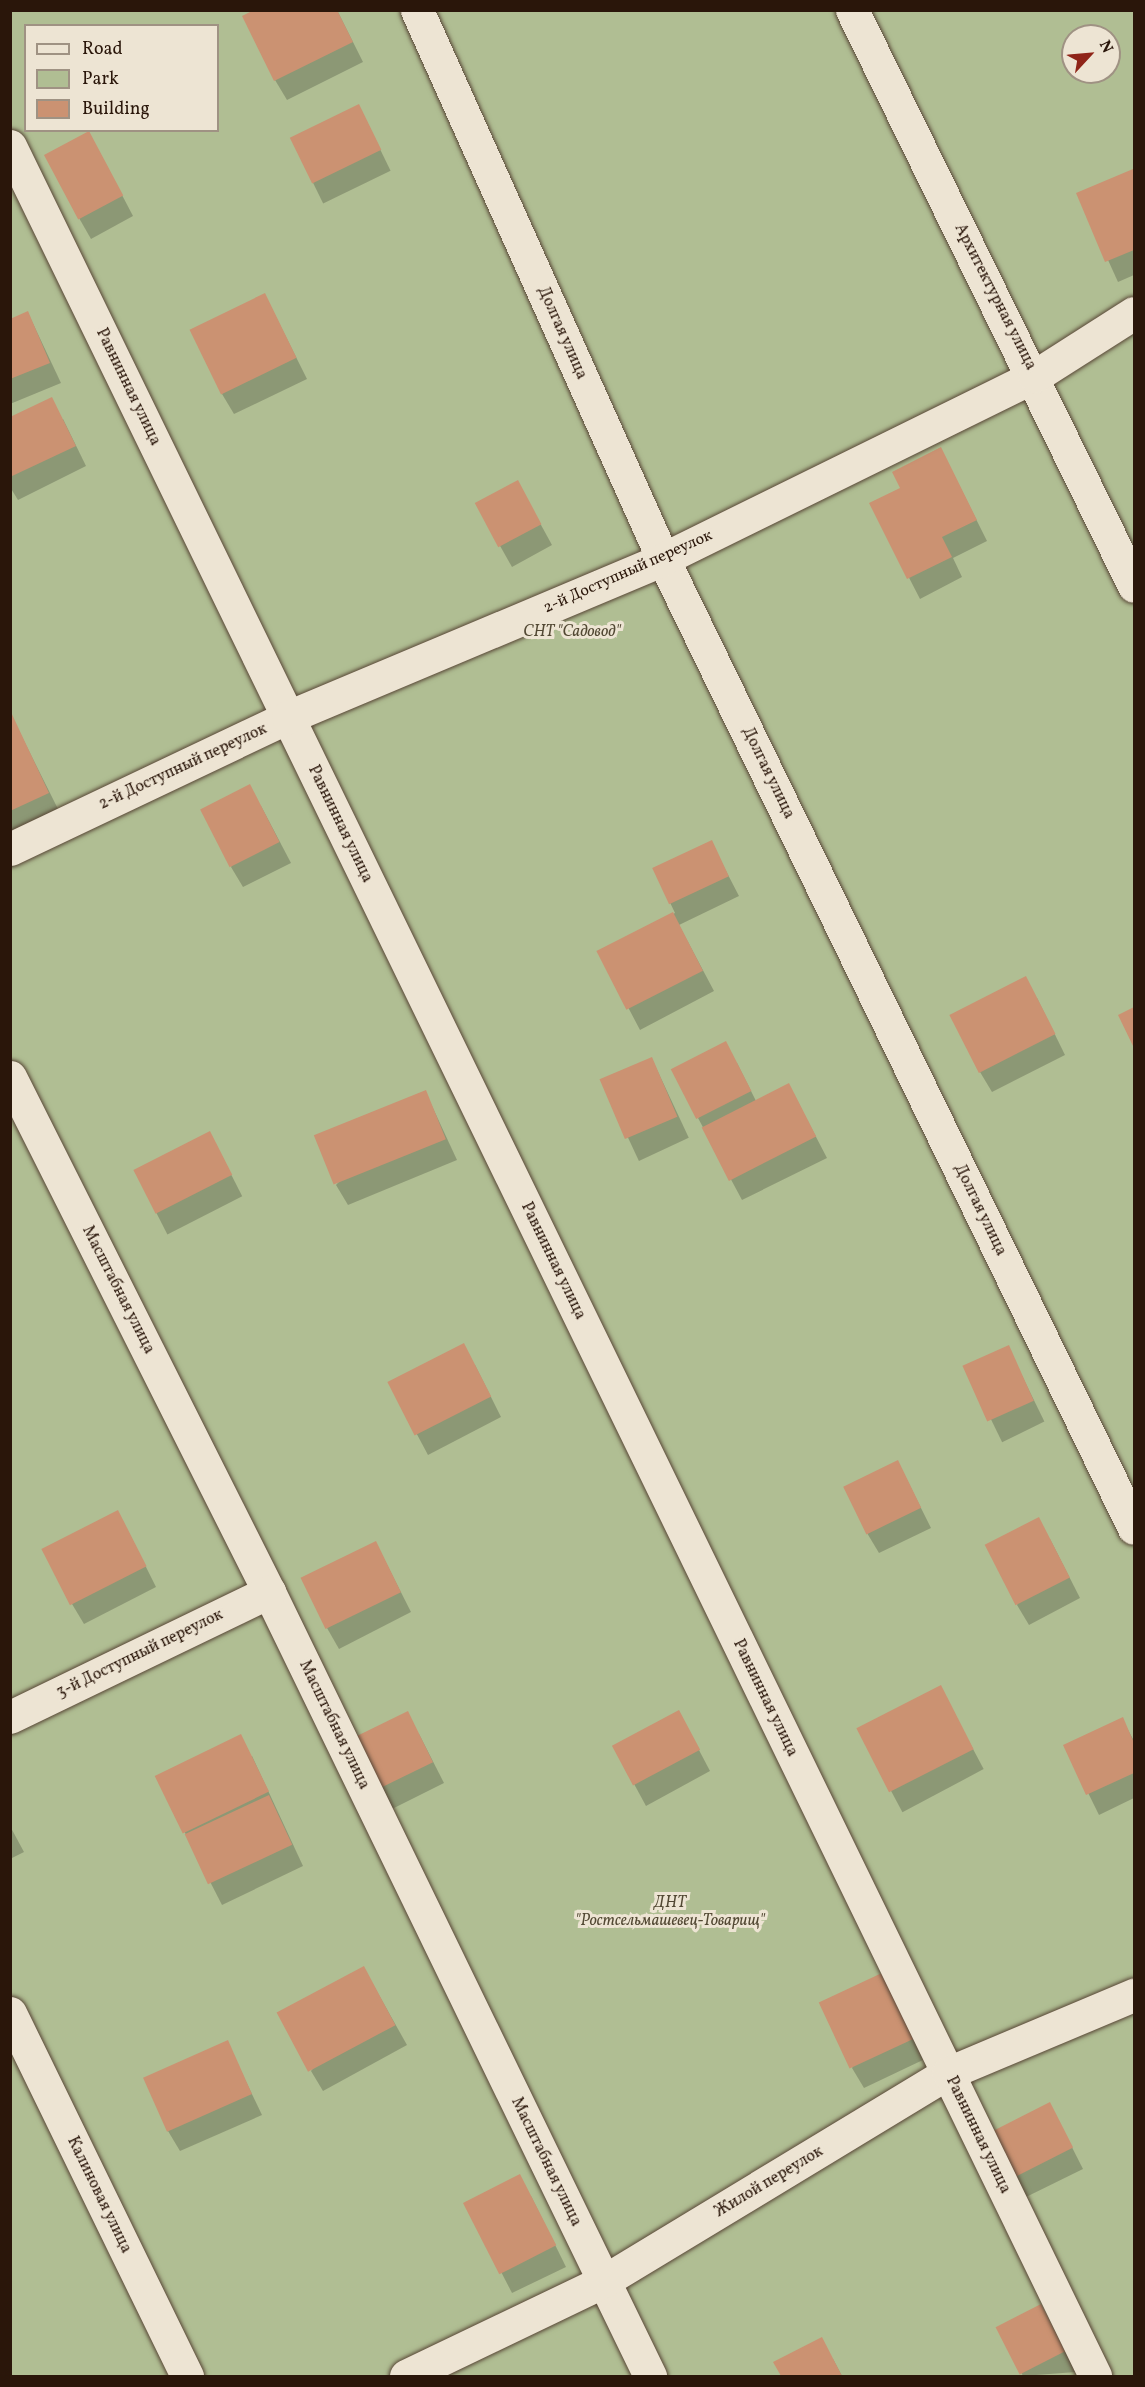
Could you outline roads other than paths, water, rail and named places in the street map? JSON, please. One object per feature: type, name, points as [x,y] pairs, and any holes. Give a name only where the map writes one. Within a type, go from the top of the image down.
[{"type":"lane","name":"Долгая улица","points":[[417,10],[663,559],[1134,1528]]},
{"type":"lane","name":"Архитектурная улица","points":[[852,10],[1035,376],[1134,586]]},
{"type":"lane","name":"Равнинная улица","points":[[10,146],[1095,2376]]},
{"type":"lane","name":"2-й Доступный переулок","points":[[10,849],[288,717],[663,559],[1035,376],[1134,313]]},
{"type":"lane","name":"Масштабная улица","points":[[10,1077],[269,1592],[650,2376]]},
{"type":"lane","name":"3-й Доступный переулок","points":[[10,1717],[269,1592]]},
{"type":"lane","name":"Жилой переулок","points":[[406,2376],[604,2281],[948,2073],[1134,1995]]},
{"type":"lane","name":"Калиновая улица","points":[[10,2013],[188,2376]]},
{"type":"park label","name":"СНТ \"Садовод\"","points":[[572,632]]},
{"type":"park label","name":"ДНТ \"Ростсельмашевец-Товарищ\"","points":[[670,1912]]}]
